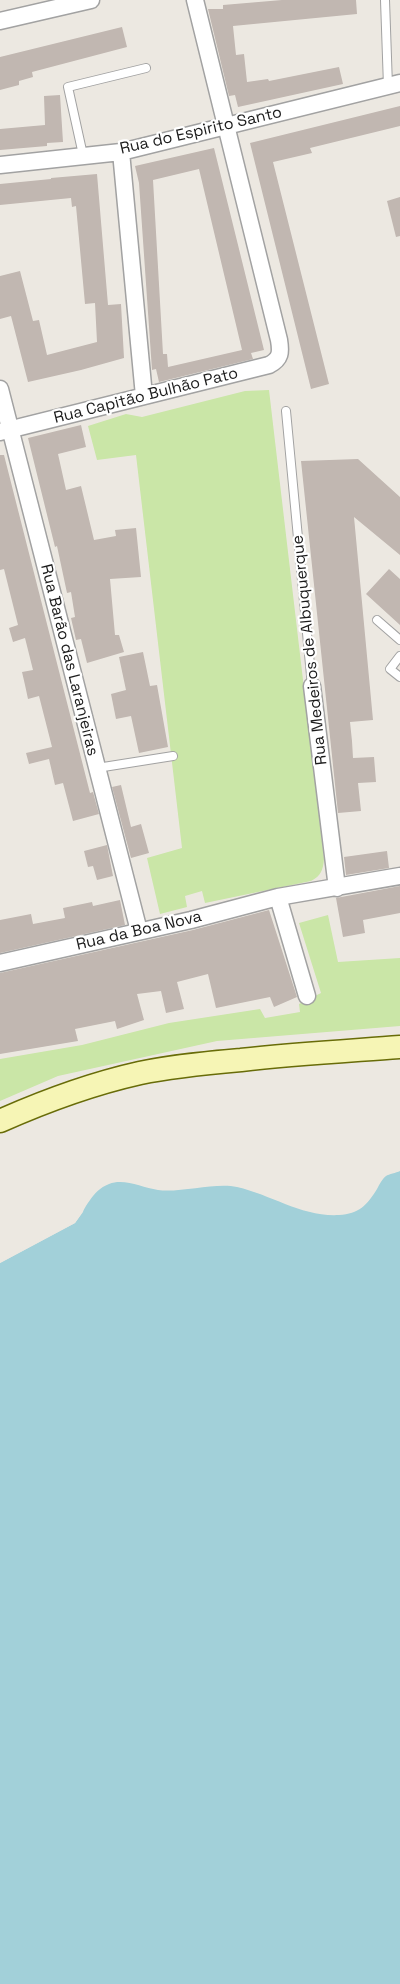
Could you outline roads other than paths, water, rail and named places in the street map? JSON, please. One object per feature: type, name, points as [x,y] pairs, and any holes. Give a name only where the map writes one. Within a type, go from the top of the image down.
[{"type":"main road","points":[[0,1121],[41,1103],[96,1084],[140,1073],[187,1065],[400,1047]]},
{"type":"street","points":[[0,21],[91,0]]},
{"type":"street","points":[[195,0],[225,126]]},
{"type":"street","name":"Rua do Espirito Santo","points":[[0,165],[121,152],[394,85]]},
{"type":"street","name":"Rua Capitão Bulhão Pato","points":[[5,431],[269,365],[278,358],[280,351],[279,340],[225,126]]},
{"type":"street","points":[[121,152],[144,396]]},
{"type":"street","name":"Rua Barão das Laranjeiras","points":[[0,389],[5,431],[97,768],[139,931]]},
{"type":"street","name":"Rua Medeiros de Albuquerque","points":[[312,686],[337,888]]},
{"type":"street","name":"Rua da Boa Nova","points":[[0,963],[278,897],[400,876]]},
{"type":"street","points":[[278,897],[307,996]]},
{"type":"lane","points":[[385,0],[394,85]]},
{"type":"lane","points":[[83,156],[68,87],[146,68]]},
{"type":"lane","name":"Rua Medeiros de Albuquerque","points":[[286,411],[312,686]]},
{"type":"lane","points":[[377,620],[400,640]]},
{"type":"lane","points":[[400,656],[390,669],[400,677]]},
{"type":"lane","points":[[97,768],[173,756]]},
{"type":"water","points":[[400,1171],[400,1984],[0,1984],[0,1263],[75,1223],[98,1191],[115,1182],[167,1191],[219,1186],[237,1187],[312,1213],[339,1215],[352,1213],[362,1208],[370,1200],[387,1175]]}]
